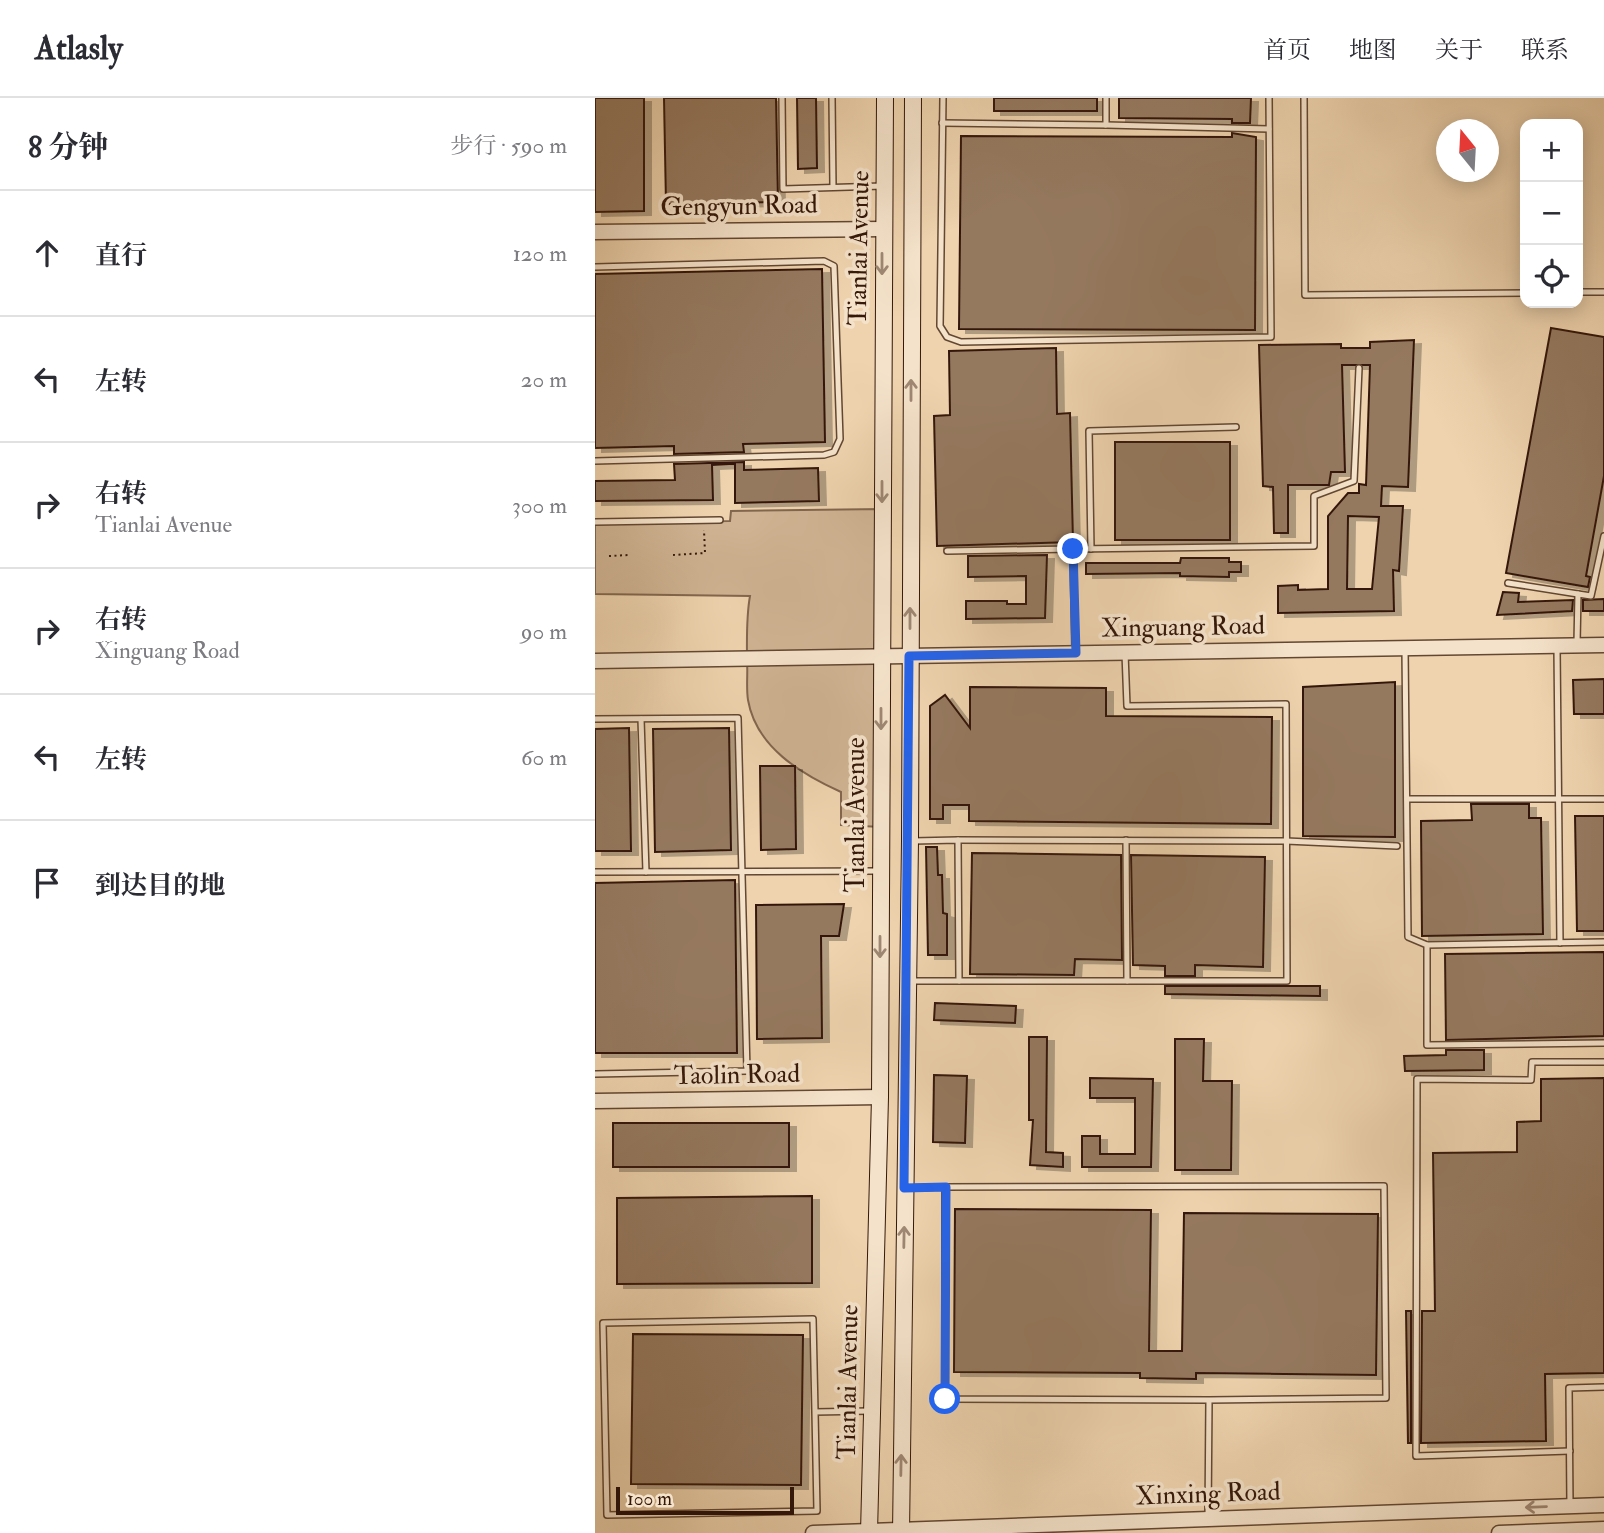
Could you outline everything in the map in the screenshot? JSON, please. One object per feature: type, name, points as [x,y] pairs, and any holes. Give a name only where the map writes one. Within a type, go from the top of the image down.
[{"type":"main road","name":"Tianlai Avenue","points":[[869,1532],[880,1097],[885,98]]},
{"type":"main road","name":"Tianlai Avenue","points":[[901,1532],[909,841],[913,98]]},
{"type":"street","name":"Gengyun Road","points":[[595,232],[883,229]]},
{"type":"street","name":"Xinguang Road","points":[[595,661],[1604,645]]},
{"type":"street","name":"Taolin Road","points":[[595,1101],[880,1097]]},
{"type":"street","name":"Xinxing Road","points":[[813,1533],[901,1532],[1208,1518],[1604,1505]]},
{"type":"street","points":[[1499,1533],[1604,1529]]},
{"type":"lane","points":[[782,98],[783,188],[883,186]]},
{"type":"lane","points":[[832,98],[833,187]]},
{"type":"lane","points":[[943,98],[940,326],[947,337],[961,342],[1271,337],[1269,98]]},
{"type":"lane","points":[[1106,98],[1106,125]]},
{"type":"lane","points":[[1304,98],[1305,295],[1520,293]]},
{"type":"lane","points":[[943,122],[1269,129]]},
{"type":"lane","points":[[595,267],[824,261],[834,266],[840,439],[834,452],[824,455],[595,461]]},
{"type":"lane","points":[[1583,292],[1604,292]]},
{"type":"lane","points":[[947,551],[1314,546],[1314,496],[1354,481],[1359,368]]},
{"type":"lane","points":[[1091,549],[1089,431],[1236,427]]},
{"type":"lane","points":[[595,522],[720,520]]},
{"type":"lane","points":[[1508,583],[1591,596],[1604,536]]},
{"type":"lane","points":[[1073,549],[1076,653]]},
{"type":"lane","points":[[1577,646],[1578,594]]},
{"type":"lane","points":[[1557,646],[1560,943]]},
{"type":"lane","points":[[1405,648],[1408,937],[1427,945],[1604,942]]},
{"type":"lane","points":[[906,981],[1287,981],[1286,704],[1127,706],[1125,653]]},
{"type":"lane","points":[[595,719],[738,718],[747,1071],[595,1074]]},
{"type":"lane","points":[[641,719],[646,872]]},
{"type":"lane","points":[[1407,799],[1604,799]]},
{"type":"lane","points":[[958,840],[959,981]]},
{"type":"lane","points":[[1126,840],[1127,981]]},
{"type":"lane","points":[[909,841],[1286,841],[1397,846]]},
{"type":"lane","points":[[595,872],[881,871]]},
{"type":"lane","points":[[1427,945],[1427,1045],[1604,1043]]},
{"type":"lane","points":[[1570,1451],[1416,1456],[1417,1079],[1531,1080],[1532,1062],[1604,1062]]},
{"type":"lane","points":[[904,1188],[946,1187],[1384,1186],[1386,1398],[945,1399],[946,1187]]},
{"type":"lane","points":[[813,1319],[815,1412],[817,1511],[607,1515],[603,1323],[813,1319]]},
{"type":"lane","points":[[1570,1506],[1569,1388],[1604,1387]]},
{"type":"lane","points":[[1208,1518],[1209,1400]]},
{"type":"lane","points":[[815,1412],[872,1410]]},
{"type":"path","points":[[673,555],[705,553],[703,520]]},
{"type":"path","points":[[609,556],[629,555]]},
{"type":"shaded area","points":[[882,509],[881,827],[841,825],[841,792],[811,777],[783,757],[760,732],[753,717],[747,691],[750,596],[595,594],[595,522],[730,521],[731,511]]},
{"type":"building","points":[[595,98],[644,98],[644,211],[595,212]]},
{"type":"building","points":[[664,98],[776,98],[778,202],[666,204]]},
{"type":"building","points":[[797,98],[816,98],[817,168],[798,169]]},
{"type":"building","points":[[994,98],[1097,98],[1097,111],[994,111]]},
{"type":"building","points":[[1119,98],[1251,98],[1250,123],[1232,123],[1232,119],[1119,118]]},
{"type":"building","points":[[1232,133],[1256,137],[1255,330],[959,329],[961,136],[1232,137]]},
{"type":"building","points":[[822,269],[825,442],[743,444],[744,452],[674,454],[674,446],[595,448],[595,274]]},
{"type":"building","points":[[1551,328],[1604,337],[1604,476],[1586,576],[1590,577],[1588,587],[1506,573]]},
{"type":"building","points":[[1414,340],[1408,487],[1382,486],[1381,506],[1403,506],[1399,571],[1393,570],[1394,611],[1278,613],[1278,586],[1298,585],[1298,590],[1328,589],[1328,516],[1348,493],[1359,493],[1359,484],[1366,485],[1370,365],[1342,365],[1345,472],[1331,472],[1329,485],[1288,485],[1288,533],[1274,533],[1273,487],[1263,486],[1259,345],[1341,344],[1341,348],[1370,348],[1370,342]],"holes":[[[1348,516],[1379,517],[1372,589],[1347,589]]]},
{"type":"building","points":[[1056,348],[1057,414],[1070,413],[1073,542],[937,546],[934,416],[950,415],[949,351]]},
{"type":"building","points":[[1115,442],[1230,442],[1230,540],[1115,540]]},
{"type":"building","points":[[744,462],[744,470],[818,468],[819,501],[735,503],[735,464],[712,465],[713,500],[595,501],[595,481],[675,480],[674,464]]},
{"type":"building","points":[[1047,555],[1045,618],[966,619],[966,601],[1026,604],[1026,576],[968,577],[968,556]]},
{"type":"building","points":[[1181,558],[1229,558],[1229,562],[1241,562],[1241,572],[1229,572],[1229,577],[1180,576],[1180,573],[1086,574],[1086,563],[1180,563]]},
{"type":"building","points":[[1503,592],[1519,593],[1518,602],[1573,600],[1572,611],[1497,615]]},
{"type":"building","points":[[1604,599],[1604,611],[1583,611],[1583,600]]},
{"type":"building","points":[[1604,679],[1604,714],[1574,714],[1573,680]]},
{"type":"building","points":[[1395,682],[1395,837],[1303,836],[1303,687]]},
{"type":"building","points":[[970,687],[1106,688],[1106,716],[1272,717],[1271,824],[969,821],[969,805],[943,805],[943,819],[930,819],[930,706],[945,695],[970,728]]},
{"type":"building","points":[[629,728],[631,851],[595,851],[595,729]]},
{"type":"building","points":[[729,728],[731,850],[655,852],[653,729]]},
{"type":"building","points":[[760,766],[795,766],[796,849],[761,850]]},
{"type":"building","points":[[1471,804],[1529,804],[1529,818],[1541,818],[1543,934],[1422,936],[1421,821],[1472,820]]},
{"type":"building","points":[[1575,816],[1604,816],[1604,931],[1577,931]]},
{"type":"building","points":[[926,847],[937,847],[938,875],[942,875],[943,913],[947,914],[947,955],[928,955]]},
{"type":"building","points":[[972,853],[1121,855],[1122,960],[1075,959],[1074,975],[970,974]]},
{"type":"building","points":[[1131,855],[1265,857],[1263,967],[1195,965],[1195,976],[1165,976],[1165,966],[1133,965]]},
{"type":"building","points":[[735,880],[737,1053],[595,1053],[595,883]]},
{"type":"building","points":[[844,904],[839,936],[821,936],[822,1038],[757,1039],[756,905]]},
{"type":"building","points":[[1604,952],[1604,1036],[1446,1040],[1445,954]]},
{"type":"building","points":[[1165,986],[1320,986],[1320,996],[1165,994]]},
{"type":"building","points":[[935,1003],[1016,1006],[1015,1023],[934,1020]]},
{"type":"building","points":[[1029,1037],[1047,1037],[1046,1152],[1063,1153],[1063,1167],[1030,1165],[1033,1120],[1029,1120]]},
{"type":"building","points":[[1175,1039],[1204,1039],[1203,1081],[1232,1081],[1231,1170],[1175,1170]]},
{"type":"building","points":[[1446,1050],[1484,1050],[1484,1070],[1405,1071],[1404,1056],[1446,1055]]},
{"type":"building","points":[[934,1075],[967,1076],[965,1143],[933,1142]]},
{"type":"building","points":[[1090,1078],[1153,1079],[1151,1167],[1082,1167],[1082,1136],[1100,1136],[1100,1154],[1135,1154],[1135,1098],[1090,1098]]},
{"type":"building","points":[[1604,1078],[1604,1373],[1545,1374],[1546,1441],[1421,1443],[1422,1311],[1435,1311],[1433,1153],[1517,1152],[1517,1122],[1541,1121],[1541,1079]]},
{"type":"building","points":[[613,1123],[789,1123],[789,1167],[613,1167]]},
{"type":"building","points":[[812,1196],[812,1283],[617,1284],[617,1198]]},
{"type":"building","points":[[955,1209],[1151,1210],[1149,1351],[1182,1351],[1184,1213],[1378,1214],[1376,1375],[1196,1373],[1196,1379],[1140,1378],[1140,1373],[954,1372]]},
{"type":"building","points":[[1406,1311],[1411,1311],[1411,1443],[1408,1443]]},
{"type":"building","points":[[633,1334],[803,1335],[801,1485],[631,1484]]},
{"type":"route","points":[[945,1399],[946,1187],[904,1188],[909,656],[1076,653],[1073,549]]}]
